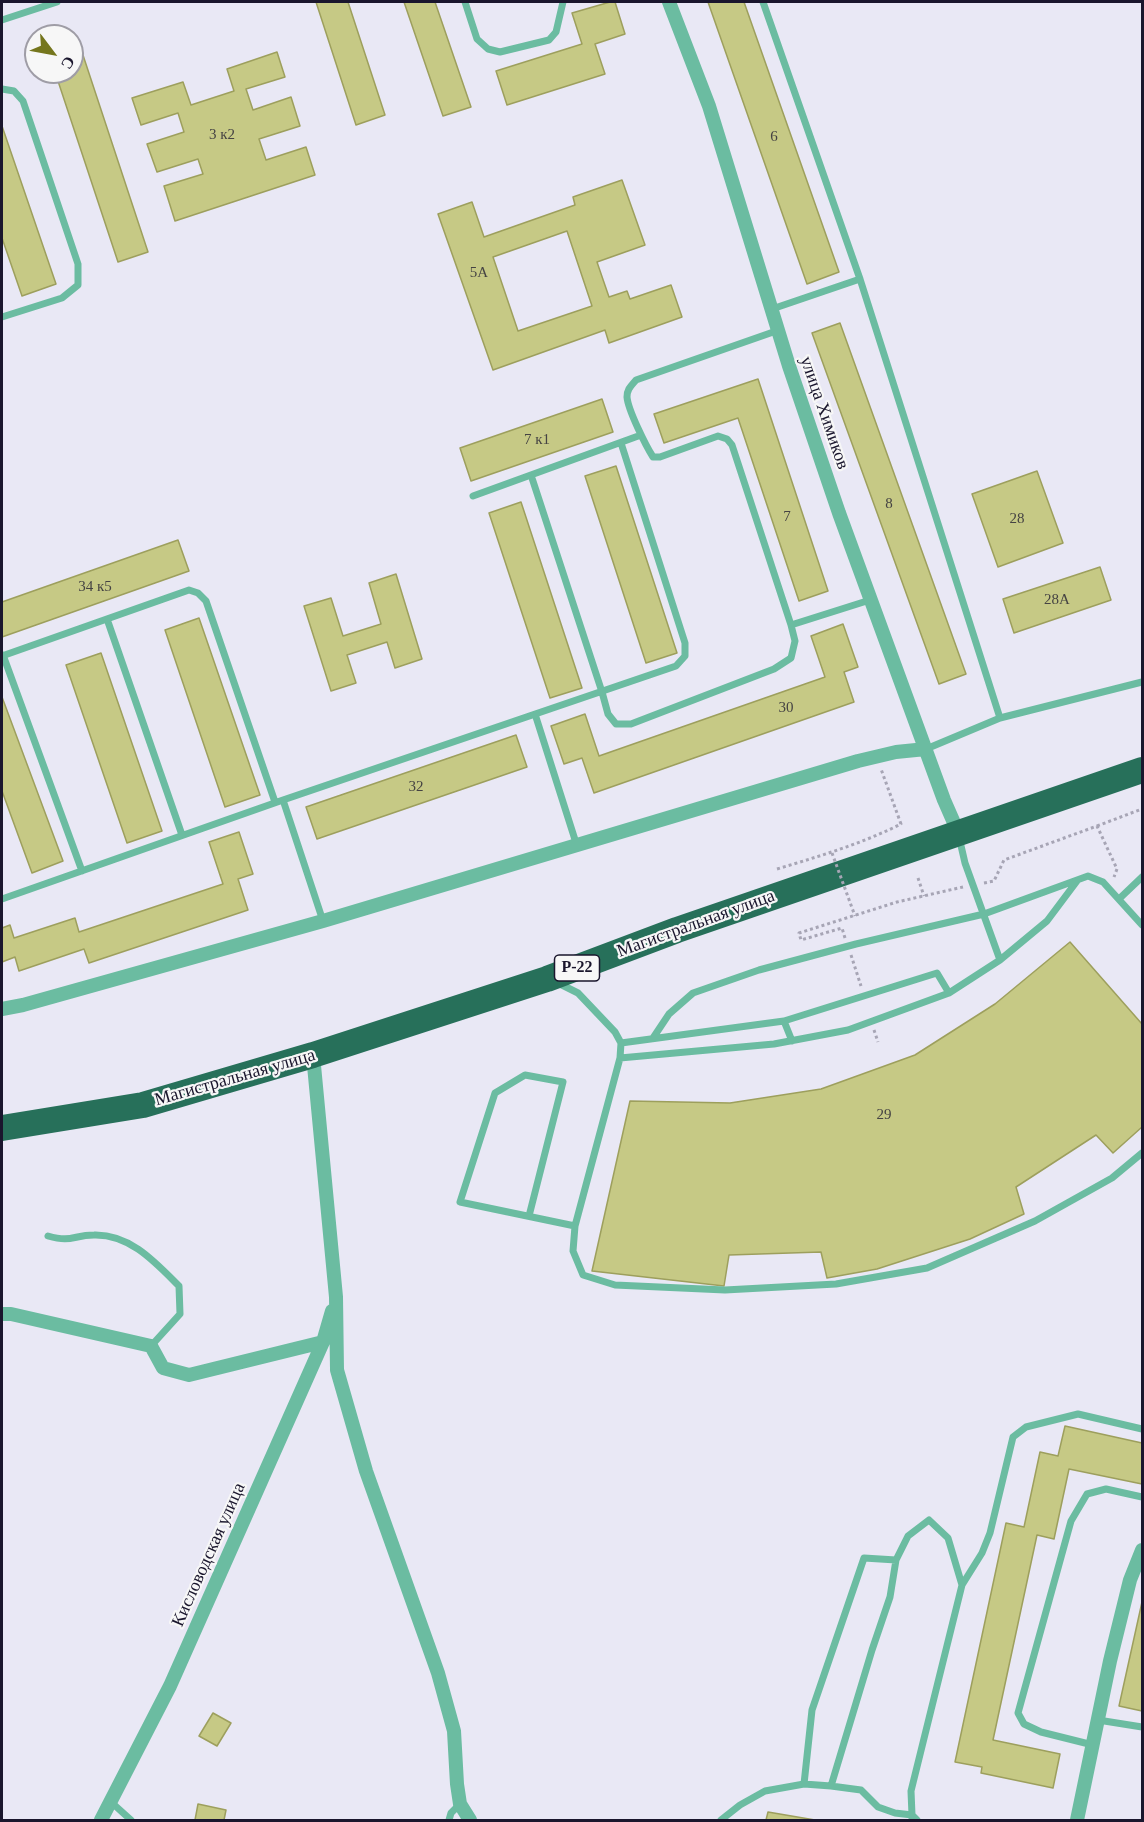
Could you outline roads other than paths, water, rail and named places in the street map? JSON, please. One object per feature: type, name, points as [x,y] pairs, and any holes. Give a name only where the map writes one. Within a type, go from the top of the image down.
[{"type":"highway","name":"Магистральная улица","points":[[2,1128],[142,1105],[313,1055],[547,979],[677,930],[958,832],[1143,771]]},
{"type":"street","name":"улица Химиков","points":[[669,2],[709,106],[789,366],[870,600],[958,832]]},
{"type":"street","points":[[2,1009],[323,921],[877,757],[926,749]]},
{"type":"street","points":[[313,1055],[336,1297],[337,1370],[366,1471],[438,1673],[454,1731],[460,1804],[470,1821]]},
{"type":"street","name":"Кисловодская улица","points":[[100,1821],[170,1686],[323,1342],[336,1297]]},
{"type":"street","points":[[2,1314],[22,1316],[151,1346],[163,1368],[189,1375],[323,1342]]},
{"type":"street","points":[[1077,1821],[1130,1580],[1143,1550]]},
{"type":"lane","points":[[2,20],[57,2]]},
{"type":"lane","points":[[465,2],[477,39],[488,49],[501,52],[549,40],[556,32],[563,2]]},
{"type":"lane","points":[[763,2],[860,279],[1000,718]]},
{"type":"lane","points":[[2,89],[14,91],[23,101],[78,264],[78,285],[62,298],[2,315]]},
{"type":"lane","points":[[772,309],[860,279]]},
{"type":"lane","points":[[531,475],[608,714],[616,724],[632,724],[774,669],[791,658],[795,641],[732,445],[727,439],[718,436],[660,457],[653,457],[627,399],[628,388],[636,380],[779,330]]},
{"type":"lane","points":[[473,496],[642,435]]},
{"type":"lane","points":[[2,899],[275,802],[676,666],[685,656],[685,643],[621,443]]},
{"type":"lane","points":[[82,871],[2,655],[189,591],[198,592],[206,601],[275,802]]},
{"type":"lane","points":[[791,625],[870,600]]},
{"type":"lane","points":[[107,619],[182,835]]},
{"type":"lane","points":[[926,749],[1000,718],[1143,682]]},
{"type":"lane","points":[[535,714],[577,846]]},
{"type":"lane","points":[[283,800],[323,921]]},
{"type":"lane","points":[[958,832],[965,863],[1000,960]]},
{"type":"lane","points":[[653,1038],[669,1014],[693,993],[759,970],[984,914],[1088,876],[1103,882],[1143,925]]},
{"type":"lane","points":[[1119,899],[1140,879],[1143,888]]},
{"type":"lane","points":[[620,1058],[774,1044],[848,1030],[949,993],[1000,960],[1047,921],[1077,880]]},
{"type":"lane","points":[[621,1043],[784,1021],[937,973],[949,993]]},
{"type":"lane","points":[[547,979],[578,993],[615,1032],[621,1043],[620,1058],[575,1226],[573,1251],[583,1275],[615,1285],[725,1290],[836,1284],[927,1268],[1035,1221],[1112,1179],[1143,1153]]},
{"type":"lane","points":[[784,1021],[792,1041]]},
{"type":"lane","points":[[529,1216],[563,1082],[525,1076],[495,1093],[460,1202],[575,1226]]},
{"type":"lane","points":[[48,1236],[64,1241],[93,1234],[118,1237],[150,1257],[179,1286],[180,1314],[151,1346]]},
{"type":"lane","points":[[721,1821],[740,1805],[765,1791],[804,1784],[861,1790],[878,1807],[914,1819],[911,1791],[962,1585],[982,1553],[990,1533],[1013,1437],[1026,1427],[1078,1414],[1143,1428]]},
{"type":"lane","points":[[1093,1745],[1041,1732],[1024,1724],[1018,1713],[1071,1521],[1088,1494],[1106,1489],[1143,1497]]},
{"type":"lane","points":[[831,1786],[890,1597],[896,1560],[908,1536],[928,1520],[948,1538],[962,1585]]},
{"type":"lane","points":[[804,1784],[812,1710],[864,1558],[896,1560]]},
{"type":"lane","points":[[1098,1720],[1143,1727]]},
{"type":"lane","points":[[111,1802],[130,1821]]},
{"type":"lane","points":[[449,1821],[451,1814],[460,1804]]}]
